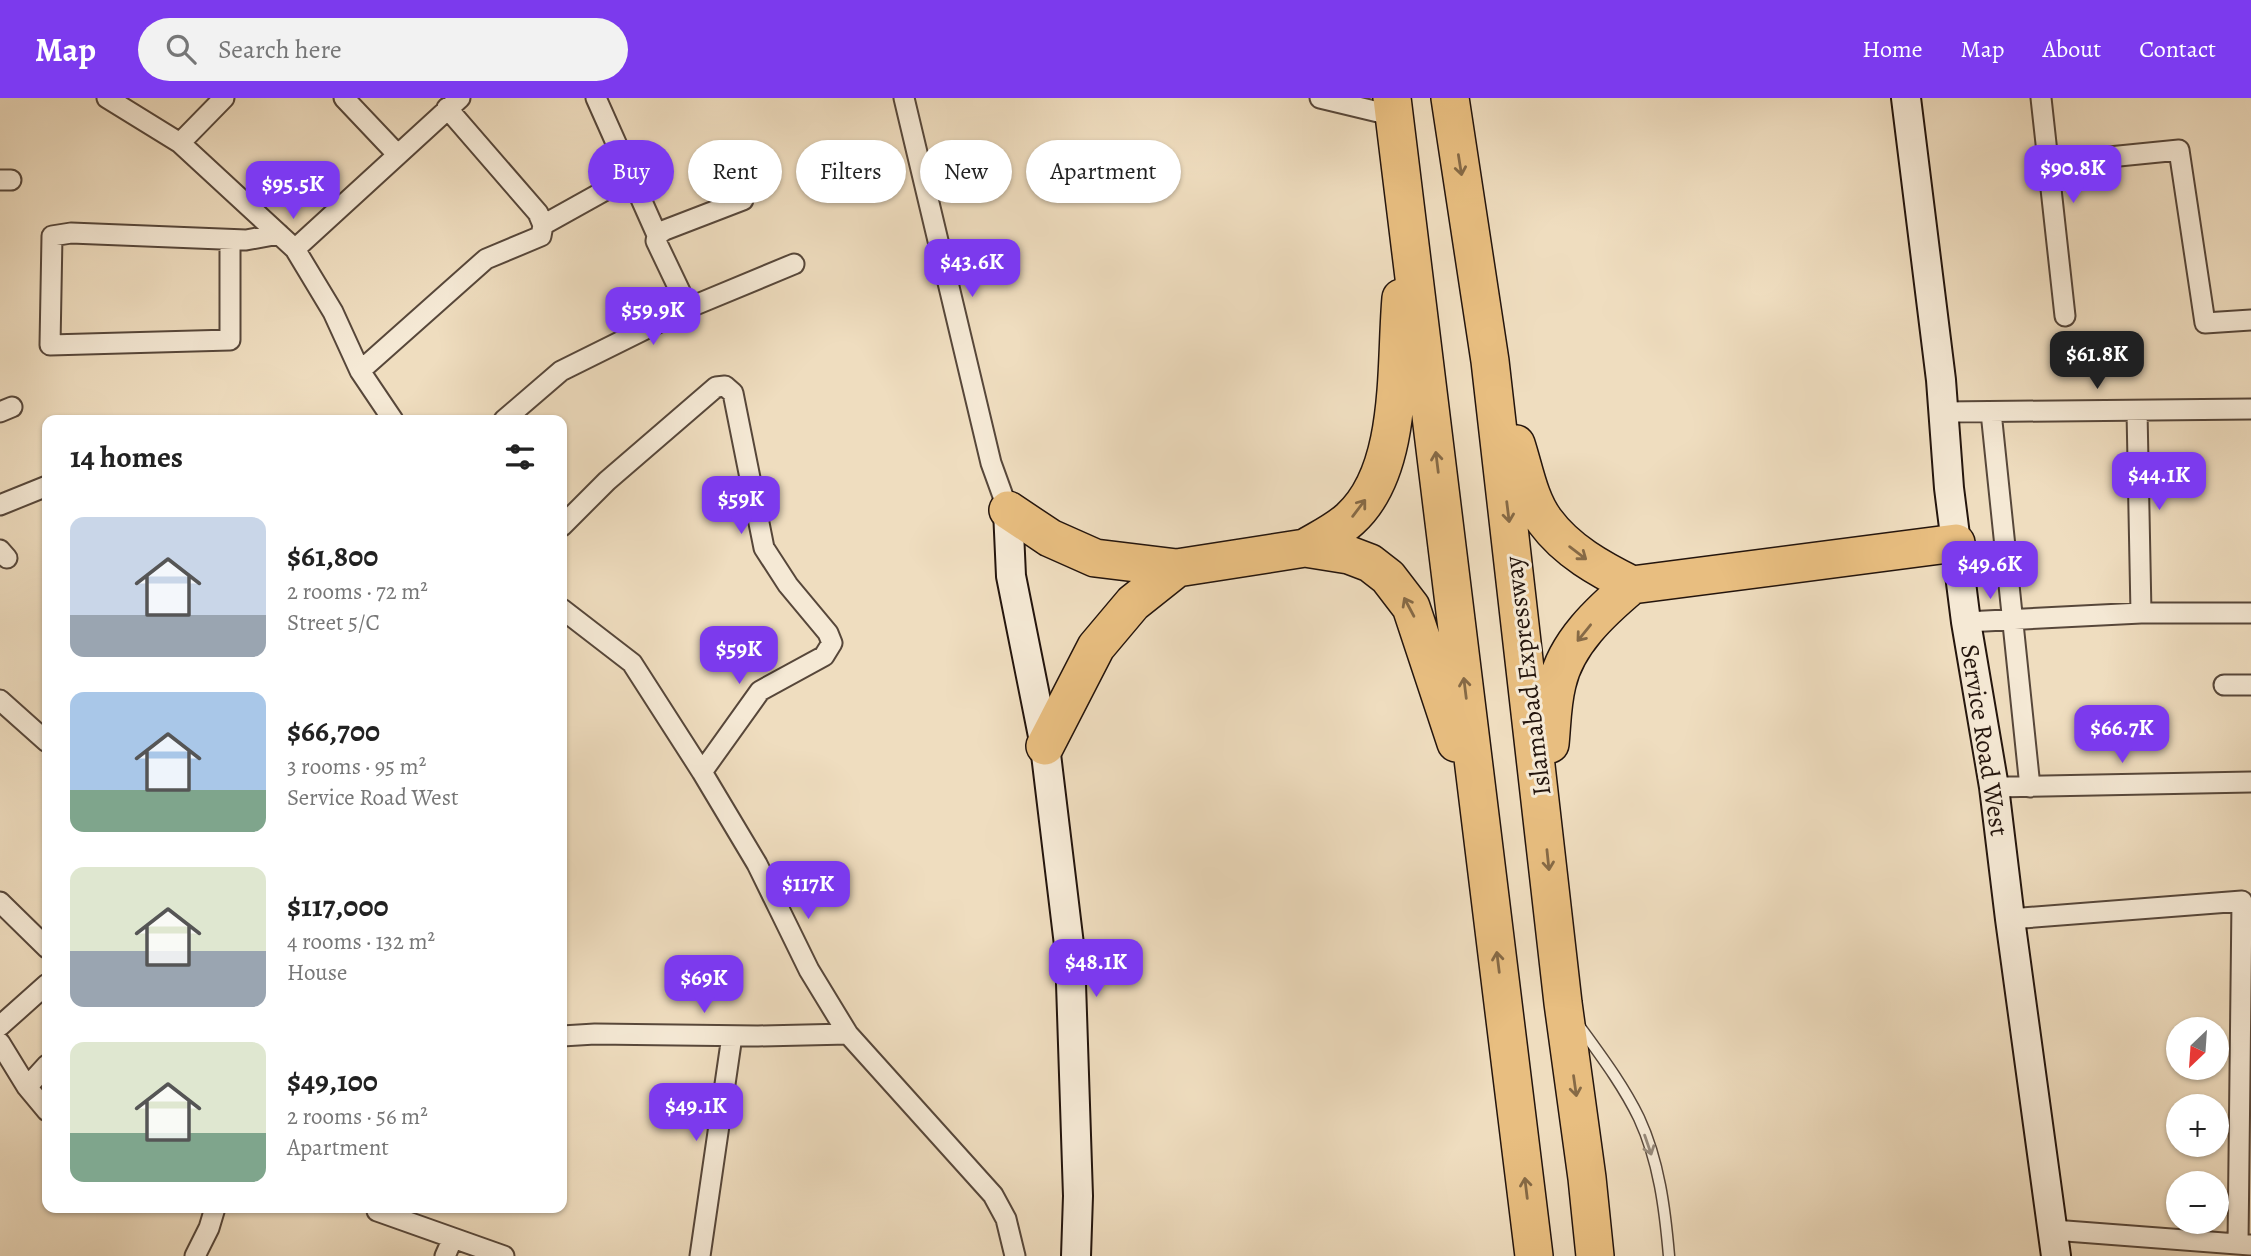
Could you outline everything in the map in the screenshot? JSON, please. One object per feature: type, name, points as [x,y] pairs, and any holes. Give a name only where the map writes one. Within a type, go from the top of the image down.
[{"type":"highway","name":"Islamabad Expressway","points":[[1450,98],[1490,361],[1563,1003],[1595,1256]]},
{"type":"highway","points":[[1394,107],[1534,1256]]},
{"type":"highway","points":[[1305,548],[1352,518],[1373,490],[1384,465],[1392,428],[1408,226]]},
{"type":"highway","points":[[1490,361],[1532,495],[1544,520],[1570,547],[1598,568],[1632,585]]},
{"type":"highway","points":[[1008,510],[1049,538],[1096,558],[1177,568],[1305,548],[1349,555],[1370,563],[1388,577],[1411,607],[1480,810]]},
{"type":"highway","points":[[1544,822],[1557,681],[1574,645],[1601,611],[1632,585],[1956,543]]},
{"type":"highway","points":[[1045,746],[1096,647],[1133,603],[1177,568]]},
{"type":"street","points":[[180,143],[224,98]]},
{"type":"street","points":[[344,98],[397,154]]},
{"type":"street","points":[[596,98],[615,140]]},
{"type":"street","points":[[904,98],[991,463],[1008,510],[1011,576],[1045,746],[1070,953],[1078,1196],[1076,1256]]},
{"type":"street","points":[[1320,98],[1394,107]]},
{"type":"street","name":"Service Road West","points":[[1906,98],[1966,622],[1994,787],[2055,1243]]},
{"type":"street","points":[[2041,98],[2065,316]]},
{"type":"street","points":[[110,99],[180,143],[295,249],[333,312],[360,371],[390,415]]},
{"type":"street","points":[[295,249],[454,103],[538,213],[543,225],[541,236],[486,259],[360,371]]},
{"type":"street","points":[[2049,163],[2179,150],[2205,323],[2251,320]]},
{"type":"street","points":[[543,225],[588,200]]},
{"type":"street","points":[[643,203],[657,235],[656,241],[688,308]]},
{"type":"street","points":[[657,235],[738,203]]},
{"type":"street","points":[[230,240],[230,341],[50,345],[52,236],[71,233],[246,240],[279,234]]},
{"type":"street","points":[[509,415],[561,371],[688,308],[794,264]]},
{"type":"street","points":[[567,521],[607,481],[716,387],[725,386],[733,393],[764,548],[788,585],[828,633],[832,643],[824,656],[760,691],[702,772]]},
{"type":"street","points":[[1944,412],[2251,409]]},
{"type":"street","points":[[2137,411],[2141,613]]},
{"type":"street","points":[[1991,412],[2030,787]]},
{"type":"street","points":[[0,505],[42,488]]},
{"type":"street","points":[[567,613],[632,663],[757,864],[809,970],[848,1034],[993,1195],[1006,1219],[1016,1256]]},
{"type":"street","points":[[1966,622],[2141,613],[2251,613]]},
{"type":"street","points":[[2224,685],[2251,685]]},
{"type":"street","points":[[0,700],[42,738]]},
{"type":"street","points":[[1994,787],[2251,782]]},
{"type":"street","points":[[2010,919],[2247,901],[2244,1244],[2055,1243]]},
{"type":"street","points":[[0,902],[42,943]]},
{"type":"street","points":[[0,1026],[42,988]]},
{"type":"street","points":[[567,1036],[848,1034]]},
{"type":"street","points":[[700,1256],[732,1036]]},
{"type":"street","points":[[0,1043],[27,1087],[42,1105]]},
{"type":"street","points":[[27,1087],[42,1070]]},
{"type":"street","points":[[195,1256],[214,1213]]},
{"type":"street","points":[[381,1213],[449,1247],[504,1256]]},
{"type":"lane","points":[[1563,1003],[1618,1081],[1639,1120],[1655,1165],[1670,1256]]}]
